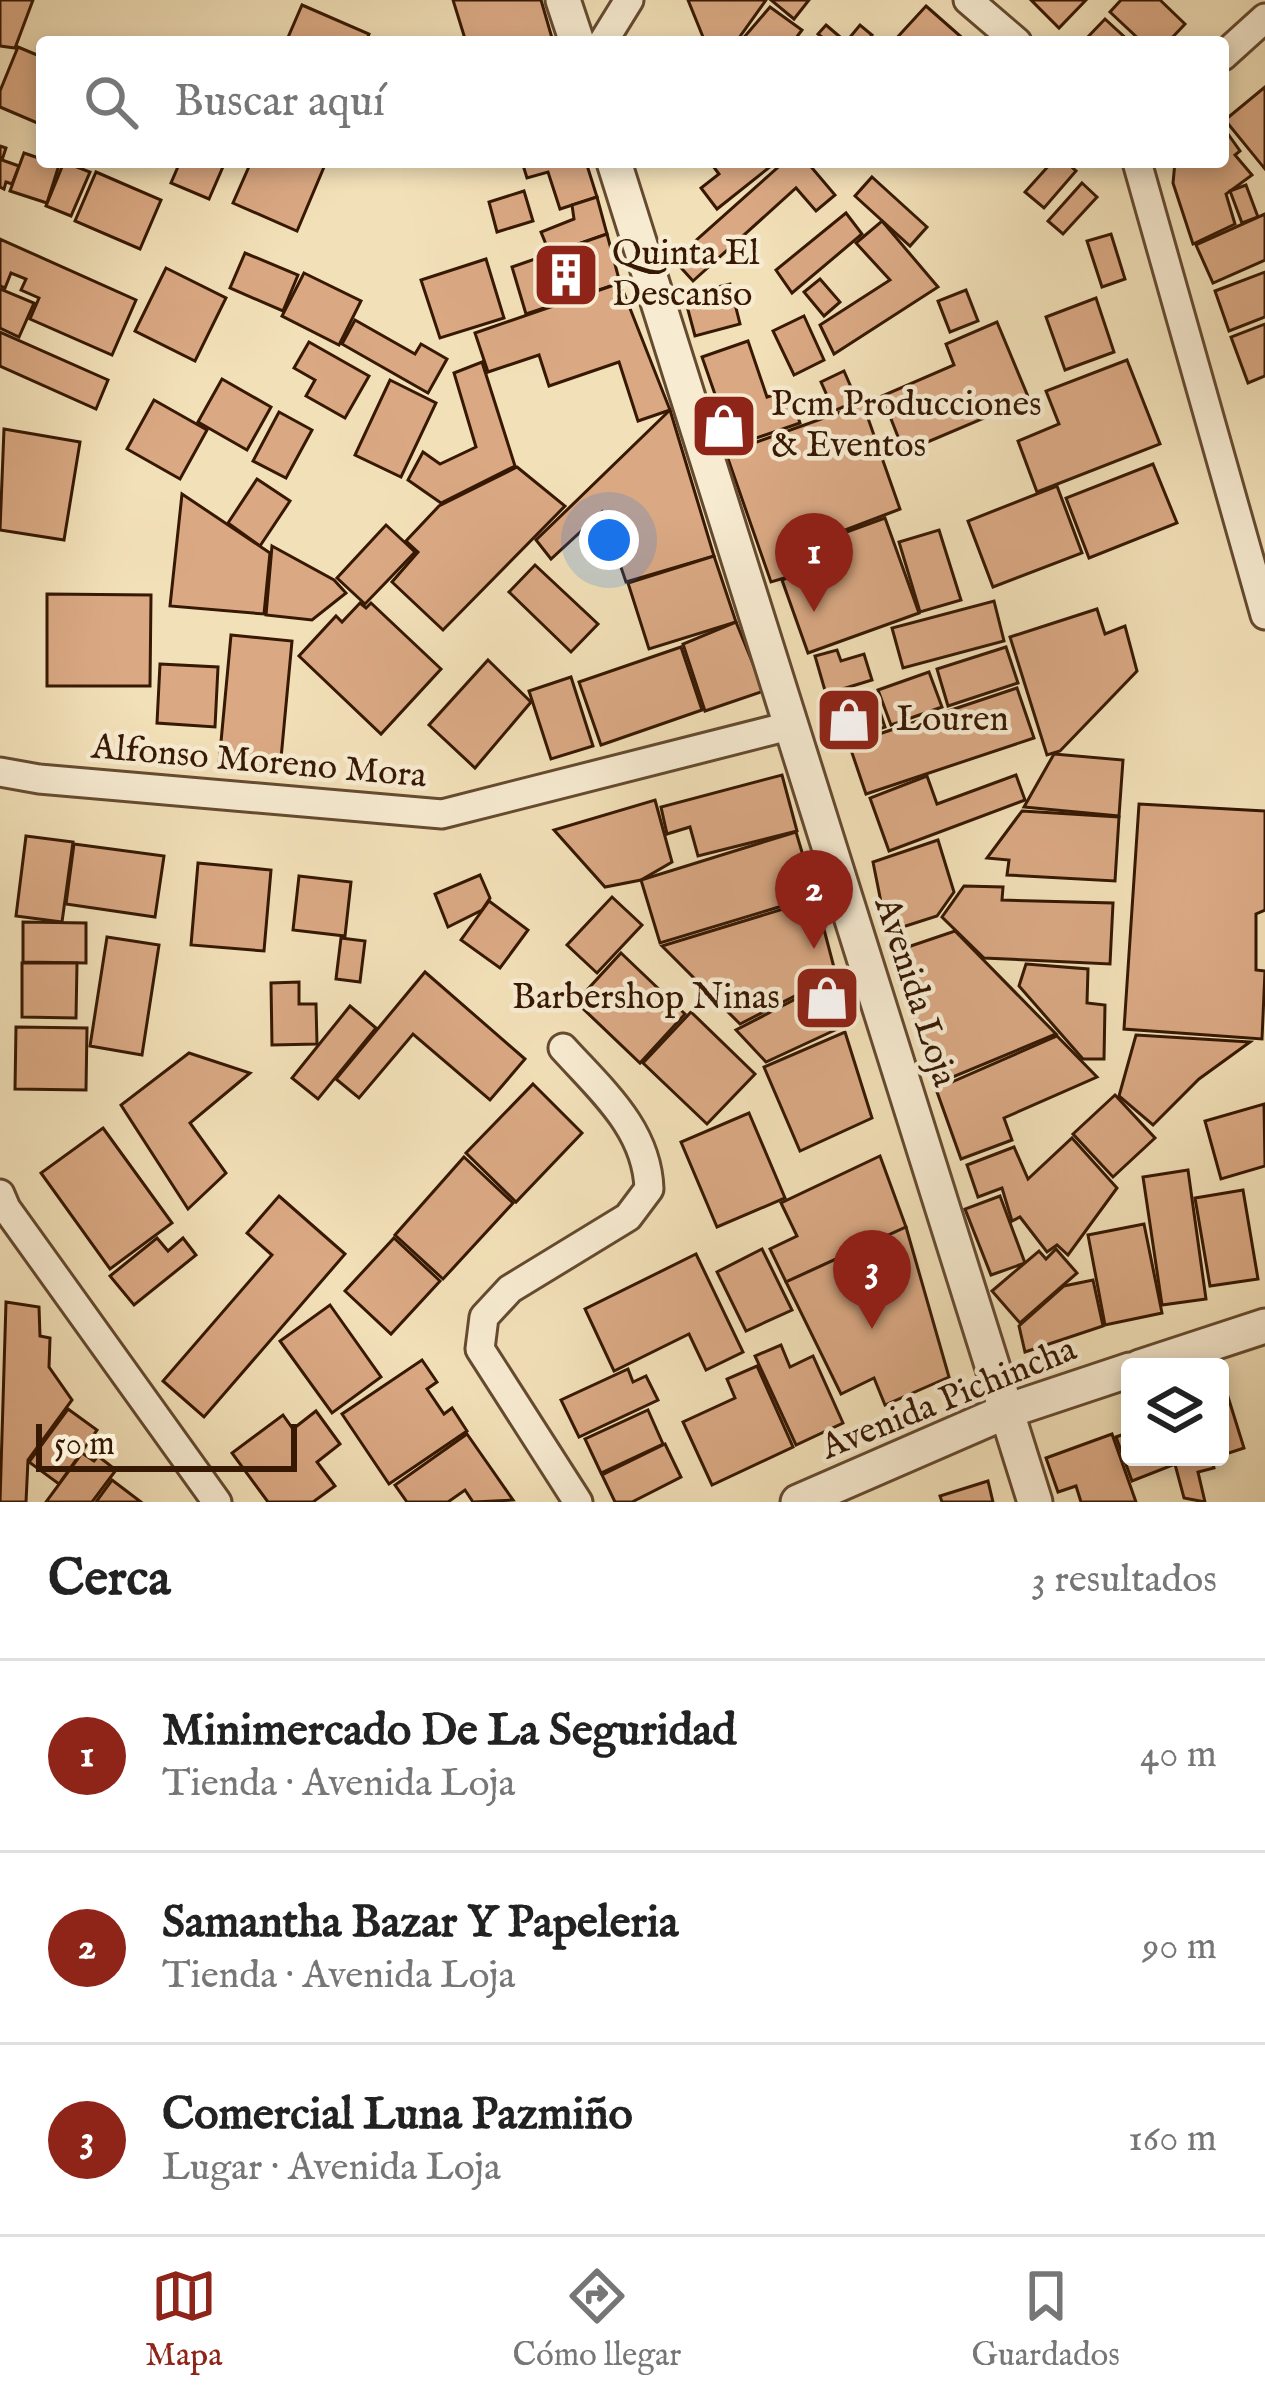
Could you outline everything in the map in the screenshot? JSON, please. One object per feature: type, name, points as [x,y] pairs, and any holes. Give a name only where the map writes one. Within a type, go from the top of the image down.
[{"type":"street","points":[[563,0],[575,36]]},
{"type":"street","points":[[607,36],[629,0]]},
{"type":"street","points":[[968,0],[1010,36]]},
{"type":"street","points":[[1229,51],[1265,18]]},
{"type":"street","name":"Avenida Loja","points":[[616,168],[1035,1502]]},
{"type":"street","points":[[1139,168],[1265,615]]},
{"type":"street","name":"Alfonso Moreno Mora","points":[[0,772],[442,814],[789,726]]},
{"type":"street","points":[[563,1048],[626,1116],[648,1162],[649,1190],[628,1216],[511,1289],[484,1317],[480,1349],[578,1502]]},
{"type":"street","points":[[0,1194],[217,1502]]},
{"type":"street","points":[[1167,1358],[1265,1326]]},
{"type":"street","name":"Avenida Pichincha","points":[[798,1502],[1006,1411],[1121,1373]]},
{"type":"building","points":[[0,0],[33,0],[15,48],[0,46]]},
{"type":"building","points":[[453,0],[541,0],[551,36],[464,36]]},
{"type":"building","points":[[688,0],[766,0],[740,36],[703,36]]},
{"type":"building","points":[[771,0],[809,0],[794,19]]},
{"type":"building","points":[[1031,0],[1086,0],[1059,28]]},
{"type":"building","points":[[1121,0],[1160,0],[1185,24],[1174,36],[1136,36],[1110,12]]},
{"type":"building","points":[[302,5],[369,34],[368,36],[289,36]]},
{"type":"building","points":[[926,6],[960,36],[898,36]]},
{"type":"building","points":[[770,7],[802,30],[798,36],[745,36]]},
{"type":"building","points":[[1105,19],[1123,36],[1089,36]]},
{"type":"building","points":[[826,25],[839,36],[820,36]]},
{"type":"building","points":[[860,25],[871,36],[851,36]]},
{"type":"building","points":[[18,47],[36,54],[36,122],[0,107],[0,91]]},
{"type":"building","points":[[1265,87],[1265,169],[1229,125],[1229,117]]},
{"type":"building","points":[[1229,135],[1240,151],[1235,155],[1252,175],[1226,194],[1235,224],[1193,244],[1173,183],[1174,168],[1229,168]]},
{"type":"building","points":[[0,146],[6,148],[2,160],[19,166],[12,184],[6,182],[4,189],[0,187]]},
{"type":"building","points":[[24,153],[36,157],[36,168],[58,168],[47,203],[10,191]]},
{"type":"building","points":[[62,168],[90,172],[71,216],[46,206]]},
{"type":"building","points":[[177,168],[222,168],[209,199],[171,183]]},
{"type":"building","points":[[248,168],[324,168],[297,231],[233,203]]},
{"type":"building","points":[[524,168],[588,168],[597,197],[560,209],[548,172],[527,178]]},
{"type":"building","points":[[714,168],[768,168],[717,209],[701,188],[719,174]]},
{"type":"building","points":[[777,168],[812,168],[835,195],[816,211],[796,188],[693,281],[674,260]]},
{"type":"building","points":[[1047,168],[1076,171],[1044,208],[1025,192]]},
{"type":"building","points":[[96,172],[161,200],[140,249],[75,221]]},
{"type":"building","points":[[872,177],[927,227],[910,246],[855,196]]},
{"type":"building","points":[[1082,183],[1097,197],[1063,234],[1048,221]]},
{"type":"building","points":[[1246,185],[1258,217],[1242,223],[1230,191]]},
{"type":"building","points":[[524,191],[533,221],[497,232],[489,202]]},
{"type":"building","points":[[597,197],[607,234],[550,254],[541,232],[574,219],[572,205]]},
{"type":"building","points":[[846,213],[862,234],[792,293],[776,270]]},
{"type":"building","points":[[1265,214],[1265,260],[1213,283],[1196,245]]},
{"type":"building","points":[[882,221],[938,287],[834,354],[820,325],[890,280],[856,243]]},
{"type":"building","name":"Quinta El Descanso","points":[[607,234],[620,283],[526,314],[512,267]]},
{"type":"building","points":[[1111,234],[1125,279],[1102,287],[1087,241]]},
{"type":"building","points":[[0,239],[136,300],[112,355],[30,319],[39,298],[21,290],[26,279],[11,273],[5,288],[0,286]]},
{"type":"building","points":[[245,253],[298,275],[283,311],[230,288]]},
{"type":"building","points":[[486,259],[504,318],[440,338],[421,280]]},
{"type":"building","points":[[166,268],[226,298],[195,361],[135,331]]},
{"type":"building","points":[[1265,272],[1265,317],[1229,331],[1215,291]]},
{"type":"building","points":[[304,273],[361,301],[339,345],[282,316]]},
{"type":"building","points":[[820,279],[840,302],[824,316],[804,292]]},
{"type":"building","points":[[620,283],[670,410],[638,421],[619,362],[549,386],[539,355],[488,372],[475,333]]},
{"type":"building","points":[[730,284],[740,324],[695,336],[684,295]]},
{"type":"building","points":[[0,289],[34,303],[19,337],[0,328]]},
{"type":"building","points":[[966,290],[978,321],[950,332],[938,301]]},
{"type":"building","points":[[1096,298],[1114,352],[1065,370],[1046,317]]},
{"type":"building","points":[[804,316],[824,360],[794,375],[773,331]]},
{"type":"building","points":[[355,320],[415,354],[421,344],[447,359],[428,393],[342,344]]},
{"type":"building","points":[[997,322],[1029,399],[904,452],[882,396],[954,365],[946,344]]},
{"type":"building","points":[[1265,324],[1265,376],[1248,383],[1231,337]]},
{"type":"building","points":[[0,332],[108,380],[96,409],[0,366]]},
{"type":"building","points":[[748,341],[767,397],[789,390],[800,423],[733,446],[702,357]]},
{"type":"building","points":[[309,342],[369,376],[345,418],[306,396],[315,380],[294,368]]},
{"type":"building","points":[[1127,360],[1160,444],[1037,492],[1018,441],[1059,424],[1046,391]]},
{"type":"building","points":[[482,362],[515,466],[441,503],[408,480],[423,452],[440,464],[476,447],[454,373]]},
{"type":"building","points":[[844,371],[857,401],[834,411],[821,382]]},
{"type":"building","points":[[222,379],[271,407],[247,450],[198,422]]},
{"type":"building","points":[[390,380],[436,403],[401,477],[355,455]]},
{"type":"building","points":[[154,400],[207,430],[180,479],[127,449]]},
{"type":"building","points":[[863,404],[900,509],[785,553],[791,576],[771,582],[726,453]]},
{"type":"building","points":[[670,410],[714,556],[626,582],[602,512],[551,559],[536,540]]},
{"type":"building","points":[[279,412],[312,430],[286,478],[253,461]]},
{"type":"building","points":[[4,429],[80,442],[64,540],[0,530]]},
{"type":"building","points":[[1153,464],[1177,523],[1089,558],[1066,498]]},
{"type":"building","points":[[517,467],[565,506],[443,630],[392,582],[418,552],[406,541],[439,506]]},
{"type":"building","points":[[257,479],[290,501],[260,546],[228,523]]},
{"type":"building","points":[[1057,486],[1082,553],[993,587],[968,521]]},
{"type":"building","points":[[182,494],[270,553],[264,614],[170,606]]},
{"type":"building","points":[[885,518],[919,613],[808,653],[782,580],[795,575],[786,554]]},
{"type":"building","points":[[386,525],[415,552],[365,604],[337,578]]},
{"type":"building","points":[[939,530],[961,600],[920,612],[899,542]]},
{"type":"building","points":[[272,546],[334,580],[346,593],[312,620],[266,615]]},
{"type":"building","points":[[714,556],[736,622],[649,649],[628,583]]},
{"type":"building","points":[[535,565],[598,624],[571,652],[509,592]]},
{"type":"building","points":[[47,594],[151,595],[150,686],[47,686]]},
{"type":"building","points":[[994,601],[1004,641],[903,668],[892,628]]},
{"type":"building","points":[[360,603],[366,608],[371,603],[441,669],[381,734],[299,656],[336,616],[342,622]]},
{"type":"building","points":[[1097,609],[1105,634],[1125,626],[1137,671],[1060,751],[1047,755],[1010,637]]},
{"type":"building","points":[[736,622],[764,691],[705,711],[683,644]]},
{"type":"building","points":[[231,635],[292,641],[280,769],[219,763]]},
{"type":"building","points":[[681,647],[702,710],[601,745],[579,682]]},
{"type":"building","points":[[1006,647],[1018,683],[948,706],[937,669]]},
{"type":"building","points":[[837,650],[841,661],[864,654],[872,680],[826,694],[815,656]]},
{"type":"building","points":[[488,660],[531,702],[475,768],[429,725]]},
{"type":"building","points":[[160,664],[218,667],[215,727],[157,723]]},
{"type":"building","points":[[929,672],[942,707],[891,725],[878,690]]},
{"type":"building","points":[[571,677],[593,746],[551,759],[529,691]]},
{"type":"building","points":[[1017,688],[1034,738],[866,794],[849,744]]},
{"type":"building","points":[[873,691],[885,727],[836,743],[824,707]]},
{"type":"building","points":[[1054,754],[1123,760],[1119,816],[1024,807]]},
{"type":"building","points":[[782,775],[797,831],[698,856],[690,827],[667,834],[661,807]]},
{"type":"building","points":[[1016,775],[1025,800],[889,851],[870,798],[927,776],[937,804]]},
{"type":"building","points":[[655,800],[672,862],[641,880],[605,887],[554,830]]},
{"type":"building","points":[[1139,804],[1265,811],[1265,910],[1256,914],[1256,970],[1265,971],[1262,1039],[1124,1029]]},
{"type":"building","points":[[1022,811],[1119,817],[1115,881],[1007,875],[1009,860],[987,858]]},
{"type":"building","points":[[796,832],[815,896],[660,943],[641,880]]},
{"type":"building","points":[[26,836],[73,842],[62,922],[16,916]]},
{"type":"building","points":[[938,840],[954,892],[937,916],[887,932],[873,862]]},
{"type":"building","points":[[74,844],[164,856],[155,917],[66,904]]},
{"type":"building","points":[[198,863],[271,870],[264,951],[191,945]]},
{"type":"building","points":[[480,875],[490,898],[482,910],[448,927],[435,894]]},
{"type":"building","points":[[299,876],[351,882],[345,936],[293,930]]},
{"type":"building","points":[[964,886],[1003,887],[1002,900],[1113,903],[1110,964],[984,958],[942,917]]},
{"type":"building","points":[[612,897],[642,925],[597,973],[567,945]]},
{"type":"building","points":[[816,899],[836,975],[740,1024],[662,946]]},
{"type":"building","points":[[489,901],[528,930],[500,968],[461,940]]},
{"type":"building","points":[[23,922],[86,923],[86,963],[23,962]]},
{"type":"building","points":[[955,931],[1056,1034],[936,1084],[893,952]]},
{"type":"building","points":[[107,937],[159,945],[142,1055],[90,1046]]},
{"type":"building","points":[[341,938],[365,941],[360,982],[336,979]]},
{"type":"building","points":[[621,953],[685,1014],[640,1063],[576,1002]]},
{"type":"building","points":[[22,963],[77,963],[76,1018],[22,1017]]},
{"type":"building","points":[[1026,964],[1088,969],[1087,1003],[1105,1005],[1104,1059],[1083,1059],[1019,986]]},
{"type":"building","points":[[425,972],[525,1059],[490,1100],[413,1034],[359,1098],[336,1079]]},
{"type":"building","points":[[836,978],[848,1024],[766,1062],[736,1030]]},
{"type":"building","points":[[299,982],[299,1004],[316,1004],[317,1044],[272,1045],[271,983]]},
{"type":"building","points":[[350,1006],[376,1028],[318,1099],[292,1078]]},
{"type":"building","points":[[691,1012],[755,1074],[707,1124],[643,1063]]},
{"type":"building","points":[[16,1027],[87,1028],[86,1090],[15,1089]]},
{"type":"building","points":[[845,1032],[872,1118],[800,1151],[764,1067]]},
{"type":"building","points":[[1136,1035],[1250,1042],[1199,1079],[1153,1125],[1119,1096]]},
{"type":"building","points":[[1057,1036],[1097,1077],[1004,1118],[1012,1140],[961,1159],[936,1089]]},
{"type":"building","points":[[189,1053],[250,1073],[190,1123],[226,1173],[188,1209],[121,1105]]},
{"type":"building","points":[[533,1084],[582,1133],[516,1202],[466,1153]]},
{"type":"building","points":[[1115,1095],[1155,1138],[1113,1177],[1073,1134]]},
{"type":"building","points":[[1264,1104],[1265,1166],[1221,1179],[1205,1121]]},
{"type":"building","points":[[749,1113],[785,1198],[717,1227],[681,1142]]},
{"type":"building","points":[[103,1128],[172,1223],[110,1269],[41,1173]]},
{"type":"building","points":[[1072,1138],[1117,1188],[1068,1255],[1057,1245],[1047,1252],[1020,1217],[1012,1221],[1002,1188],[978,1197],[967,1165],[1014,1147],[1028,1179]]},
{"type":"building","points":[[880,1156],[906,1227],[786,1282],[770,1249],[797,1236],[781,1203]]},
{"type":"building","points":[[464,1157],[513,1203],[443,1279],[395,1235]]},
{"type":"building","points":[[1188,1170],[1206,1299],[1162,1305],[1143,1177]]},
{"type":"building","points":[[1243,1190],[1258,1279],[1210,1286],[1195,1198]]},
{"type":"building","points":[[279,1196],[345,1254],[204,1417],[163,1381],[272,1255],[247,1233]]},
{"type":"building","points":[[1000,1196],[1025,1263],[991,1275],[965,1209]]},
{"type":"building","points":[[1144,1224],[1162,1313],[1105,1325],[1088,1235]]},
{"type":"building","points":[[906,1227],[949,1377],[885,1405],[874,1378],[841,1394],[786,1282]]},
{"type":"building","points":[[157,1238],[168,1251],[183,1238],[196,1255],[134,1305],[110,1276]]},
{"type":"building","points":[[394,1238],[440,1281],[391,1334],[345,1291]]},
{"type":"building","points":[[762,1249],[792,1310],[746,1331],[717,1272]]},
{"type":"building","points":[[1056,1249],[1077,1273],[1020,1323],[992,1291],[1039,1251],[1046,1259]]},
{"type":"building","points":[[696,1254],[743,1352],[706,1370],[689,1334],[614,1371],[585,1309]]},
{"type":"building","points":[[1093,1280],[1103,1326],[1025,1352],[1019,1326],[1064,1286]]},
{"type":"building","points":[[6,1302],[39,1307],[40,1336],[50,1338],[49,1367],[72,1400],[28,1460],[26,1502],[0,1502]]},
{"type":"building","points":[[330,1305],[381,1377],[332,1413],[280,1341]]},
{"type":"building","points":[[781,1345],[790,1367],[813,1356],[843,1423],[796,1445],[755,1356]]},
{"type":"building","points":[[422,1360],[437,1382],[427,1389],[444,1414],[452,1408],[467,1431],[389,1484],[342,1414]]},
{"type":"building","points":[[757,1366],[793,1447],[712,1485],[683,1422],[735,1398],[727,1379]]},
{"type":"building","points":[[628,1369],[633,1382],[646,1376],[658,1400],[579,1437],[561,1400]]},
{"type":"building","points":[[1229,1400],[1244,1448],[1229,1453]]},
{"type":"building","points":[[68,1409],[97,1430],[59,1484],[29,1462]]},
{"type":"building","points":[[648,1410],[663,1444],[601,1473],[585,1439]]},
{"type":"building","points":[[316,1411],[340,1444],[317,1462],[335,1486],[313,1502],[268,1502],[232,1453],[283,1415],[293,1429]]},
{"type":"building","points":[[467,1434],[513,1500],[473,1502],[465,1490],[448,1502],[407,1502],[395,1485]]},
{"type":"building","points":[[1112,1434],[1136,1502],[1081,1502],[1076,1486],[1058,1492],[1046,1458]]},
{"type":"building","points":[[665,1444],[681,1477],[632,1502],[615,1502],[602,1475]]},
{"type":"building","points":[[82,1453],[94,1461],[98,1456],[116,1470],[92,1502],[46,1502]]},
{"type":"building","points":[[1127,1466],[1170,1466],[1132,1481]]},
{"type":"building","points":[[1175,1466],[1213,1466],[1198,1472],[1205,1502],[1184,1498]]},
{"type":"building","points":[[112,1480],[141,1502],[96,1502]]},
{"type":"building","points":[[988,1481],[993,1502],[942,1502],[940,1496]]},
{"type":"place","name":"Quinta El Descanso","points":[[566,275]]},
{"type":"place","name":"Pcm Producciones & Eventos","points":[[724,426]]},
{"type":"place","name":"Minimercado De La Seguridad","points":[[814,612]]},
{"type":"place","name":"Louren","points":[[849,720]]},
{"type":"place","name":"Samantha Bazar Y Papeleria","points":[[814,949]]},
{"type":"place","name":"Barbershop Ninas","points":[[827,998]]},
{"type":"place","name":"Comercial Luna Pazmiño","points":[[872,1329]]}]
